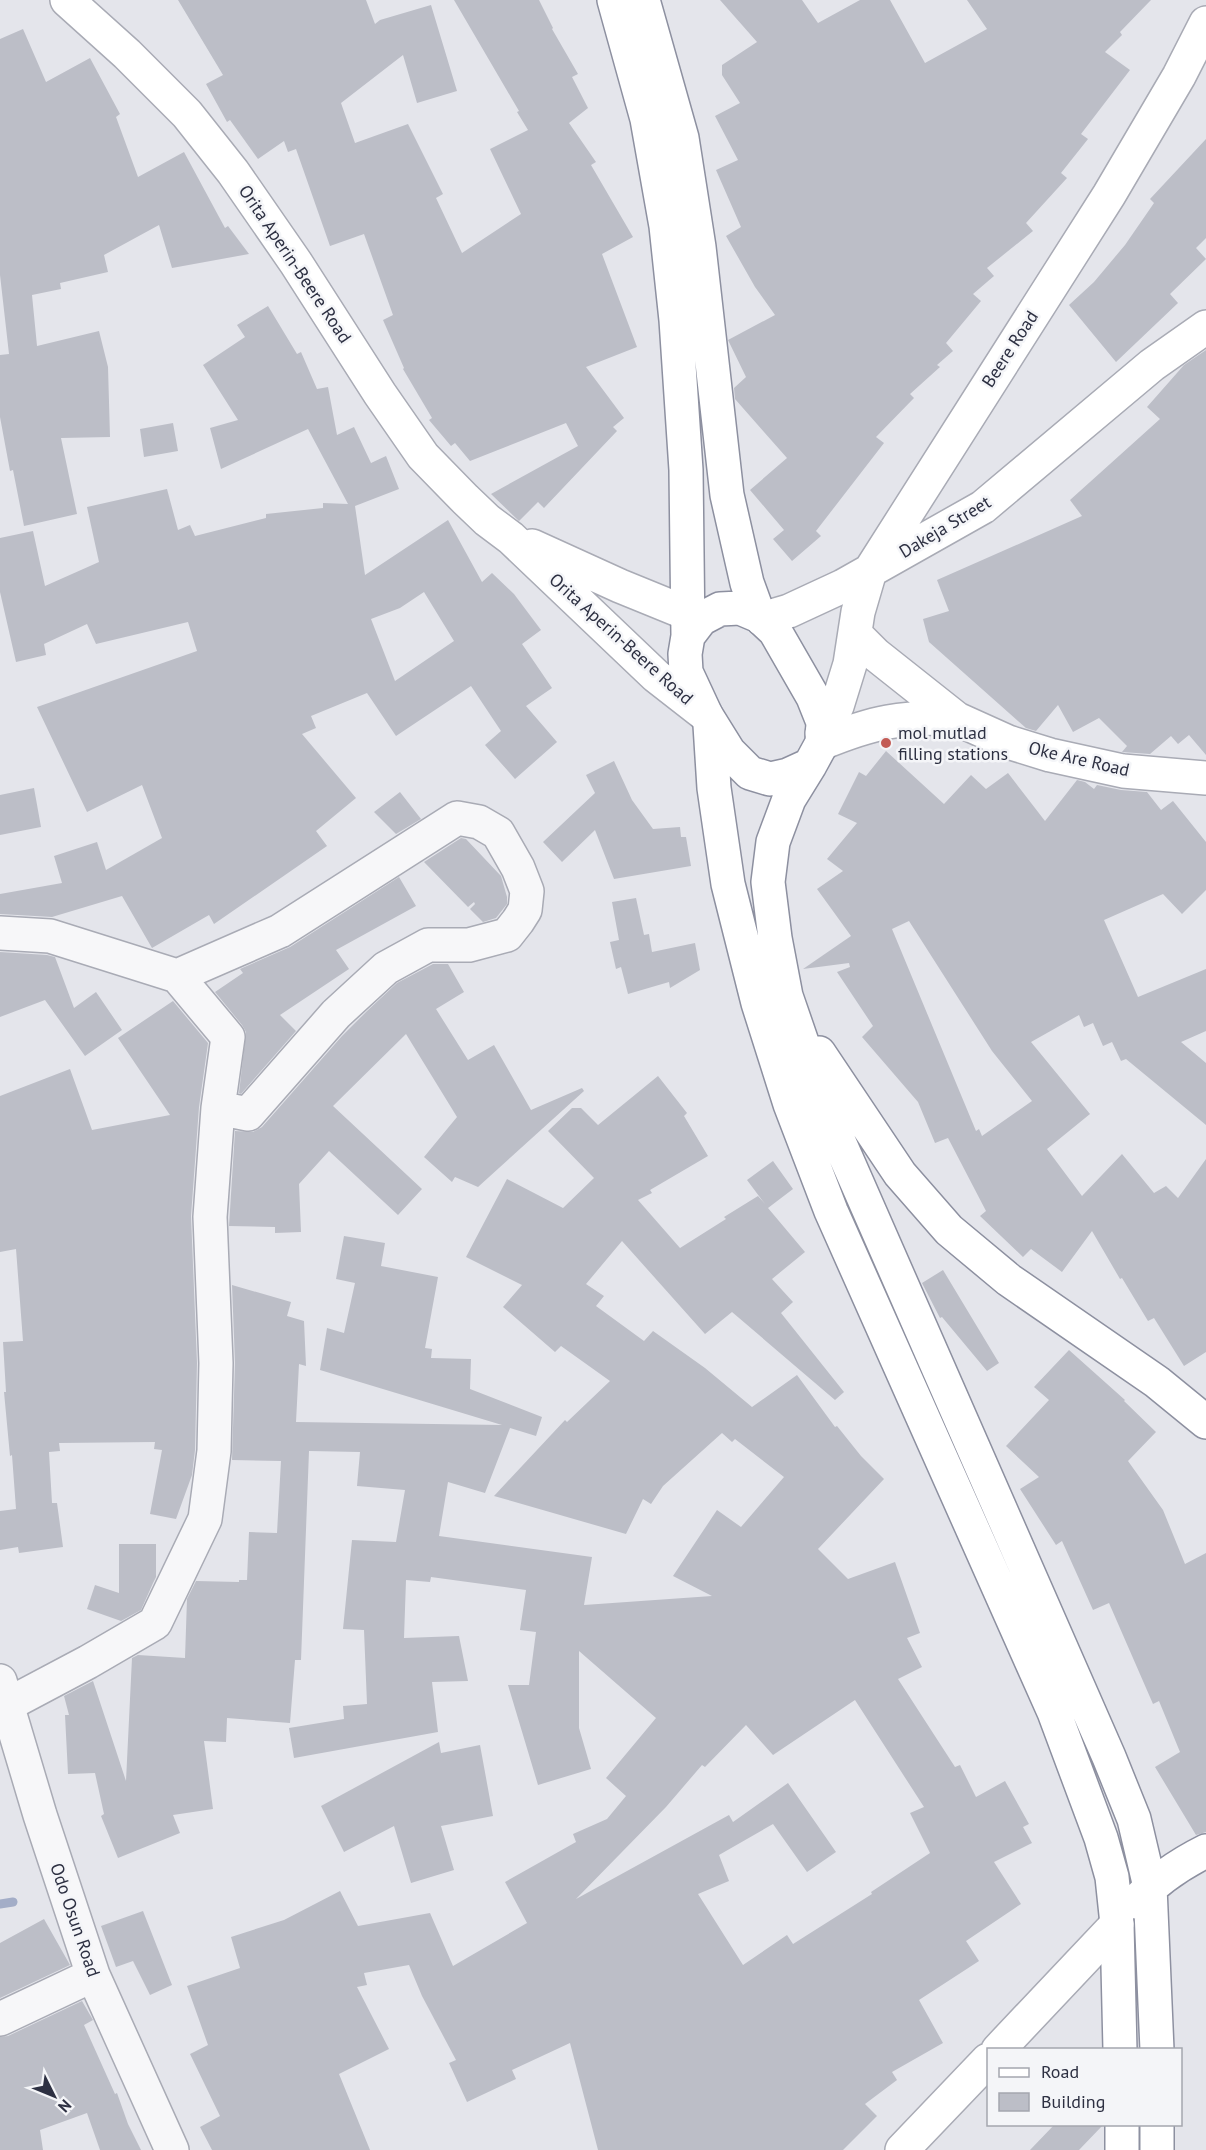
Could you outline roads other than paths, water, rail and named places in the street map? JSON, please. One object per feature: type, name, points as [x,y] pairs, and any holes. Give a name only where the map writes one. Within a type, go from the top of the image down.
[{"type":"main road","name":"Orita Aperin-Beere Road","points":[[67,0],[127,54],[187,114],[233,172],[423,456],[487,520],[511,537],[656,676],[708,719]]},
{"type":"main road","points":[[614,0],[646,119],[666,226],[676,320],[686,470],[692,623],[685,654],[686,672],[708,719],[729,752],[750,773],[770,779],[788,776],[818,747],[823,722],[813,697],[775,631],[761,618],[740,608],[720,609],[692,623]]},
{"type":"main road","points":[[643,0],[682,138],[699,247],[727,495],[747,583],[761,618]]},
{"type":"main road","name":"Beere Road","points":[[761,618],[789,611],[870,571],[1109,195],[1179,76],[1206,24]]},
{"type":"main road","name":"Dakeja Street","points":[[870,571],[984,507],[1152,365],[1206,327]]},
{"type":"main road","name":"Orita Aperin-Beere Road","points":[[511,537],[692,623]]},
{"type":"main road","points":[[870,571],[850,664],[837,706],[818,747],[789,799],[773,842],[768,882],[790,1104],[831,1211],[1049,1701],[1101,1838],[1112,1877],[1117,1924],[1120,2048]]},
{"type":"main road","name":"Oke Are Road","points":[[855,634],[874,654],[957,719],[1008,742],[1050,755],[1123,771],[1206,778]]},
{"type":"main road","name":"Oke Are Road","points":[[818,747],[848,732],[883,722],[921,717],[957,719]]},
{"type":"main road","points":[[708,719],[714,788],[728,884],[1134,1819],[1150,1887],[1156,2048]]},
{"type":"main road","points":[[779,1004],[900,1174],[949,1230],[1009,1280],[1157,1382],[1206,1422]]},
{"type":"main road","points":[[999,2048],[1150,1887],[1186,1861],[1206,1851]]},
{"type":"main road","points":[[902,2150],[987,2061]]},
{"type":"main road","points":[[1122,2126],[1122,2150]]},
{"type":"main road","points":[[1157,2126],[1157,2150]]},
{"type":"street","points":[[177,976],[280,931],[457,818],[478,822],[498,833],[518,868],[527,891],[525,910],[507,935],[470,945],[428,945],[386,969],[336,1014],[248,1114],[218,1108]]},
{"type":"street","points":[[0,933],[50,936],[177,976],[228,1037],[218,1108],[210,1217],[216,1363],[214,1451],[205,1519],[155,1623],[88,1662],[3,1693]]},
{"type":"street","name":"Odo Osun Road","points":[[3,1693],[40,1815],[93,1975],[172,2150]]},
{"type":"street","points":[[0,2019],[93,1975]]},
{"type":"waterway","points":[[0,1904],[13,1902]]},
{"type":"place","name":"mol mutlad filling stations","points":[[886,743]]}]
